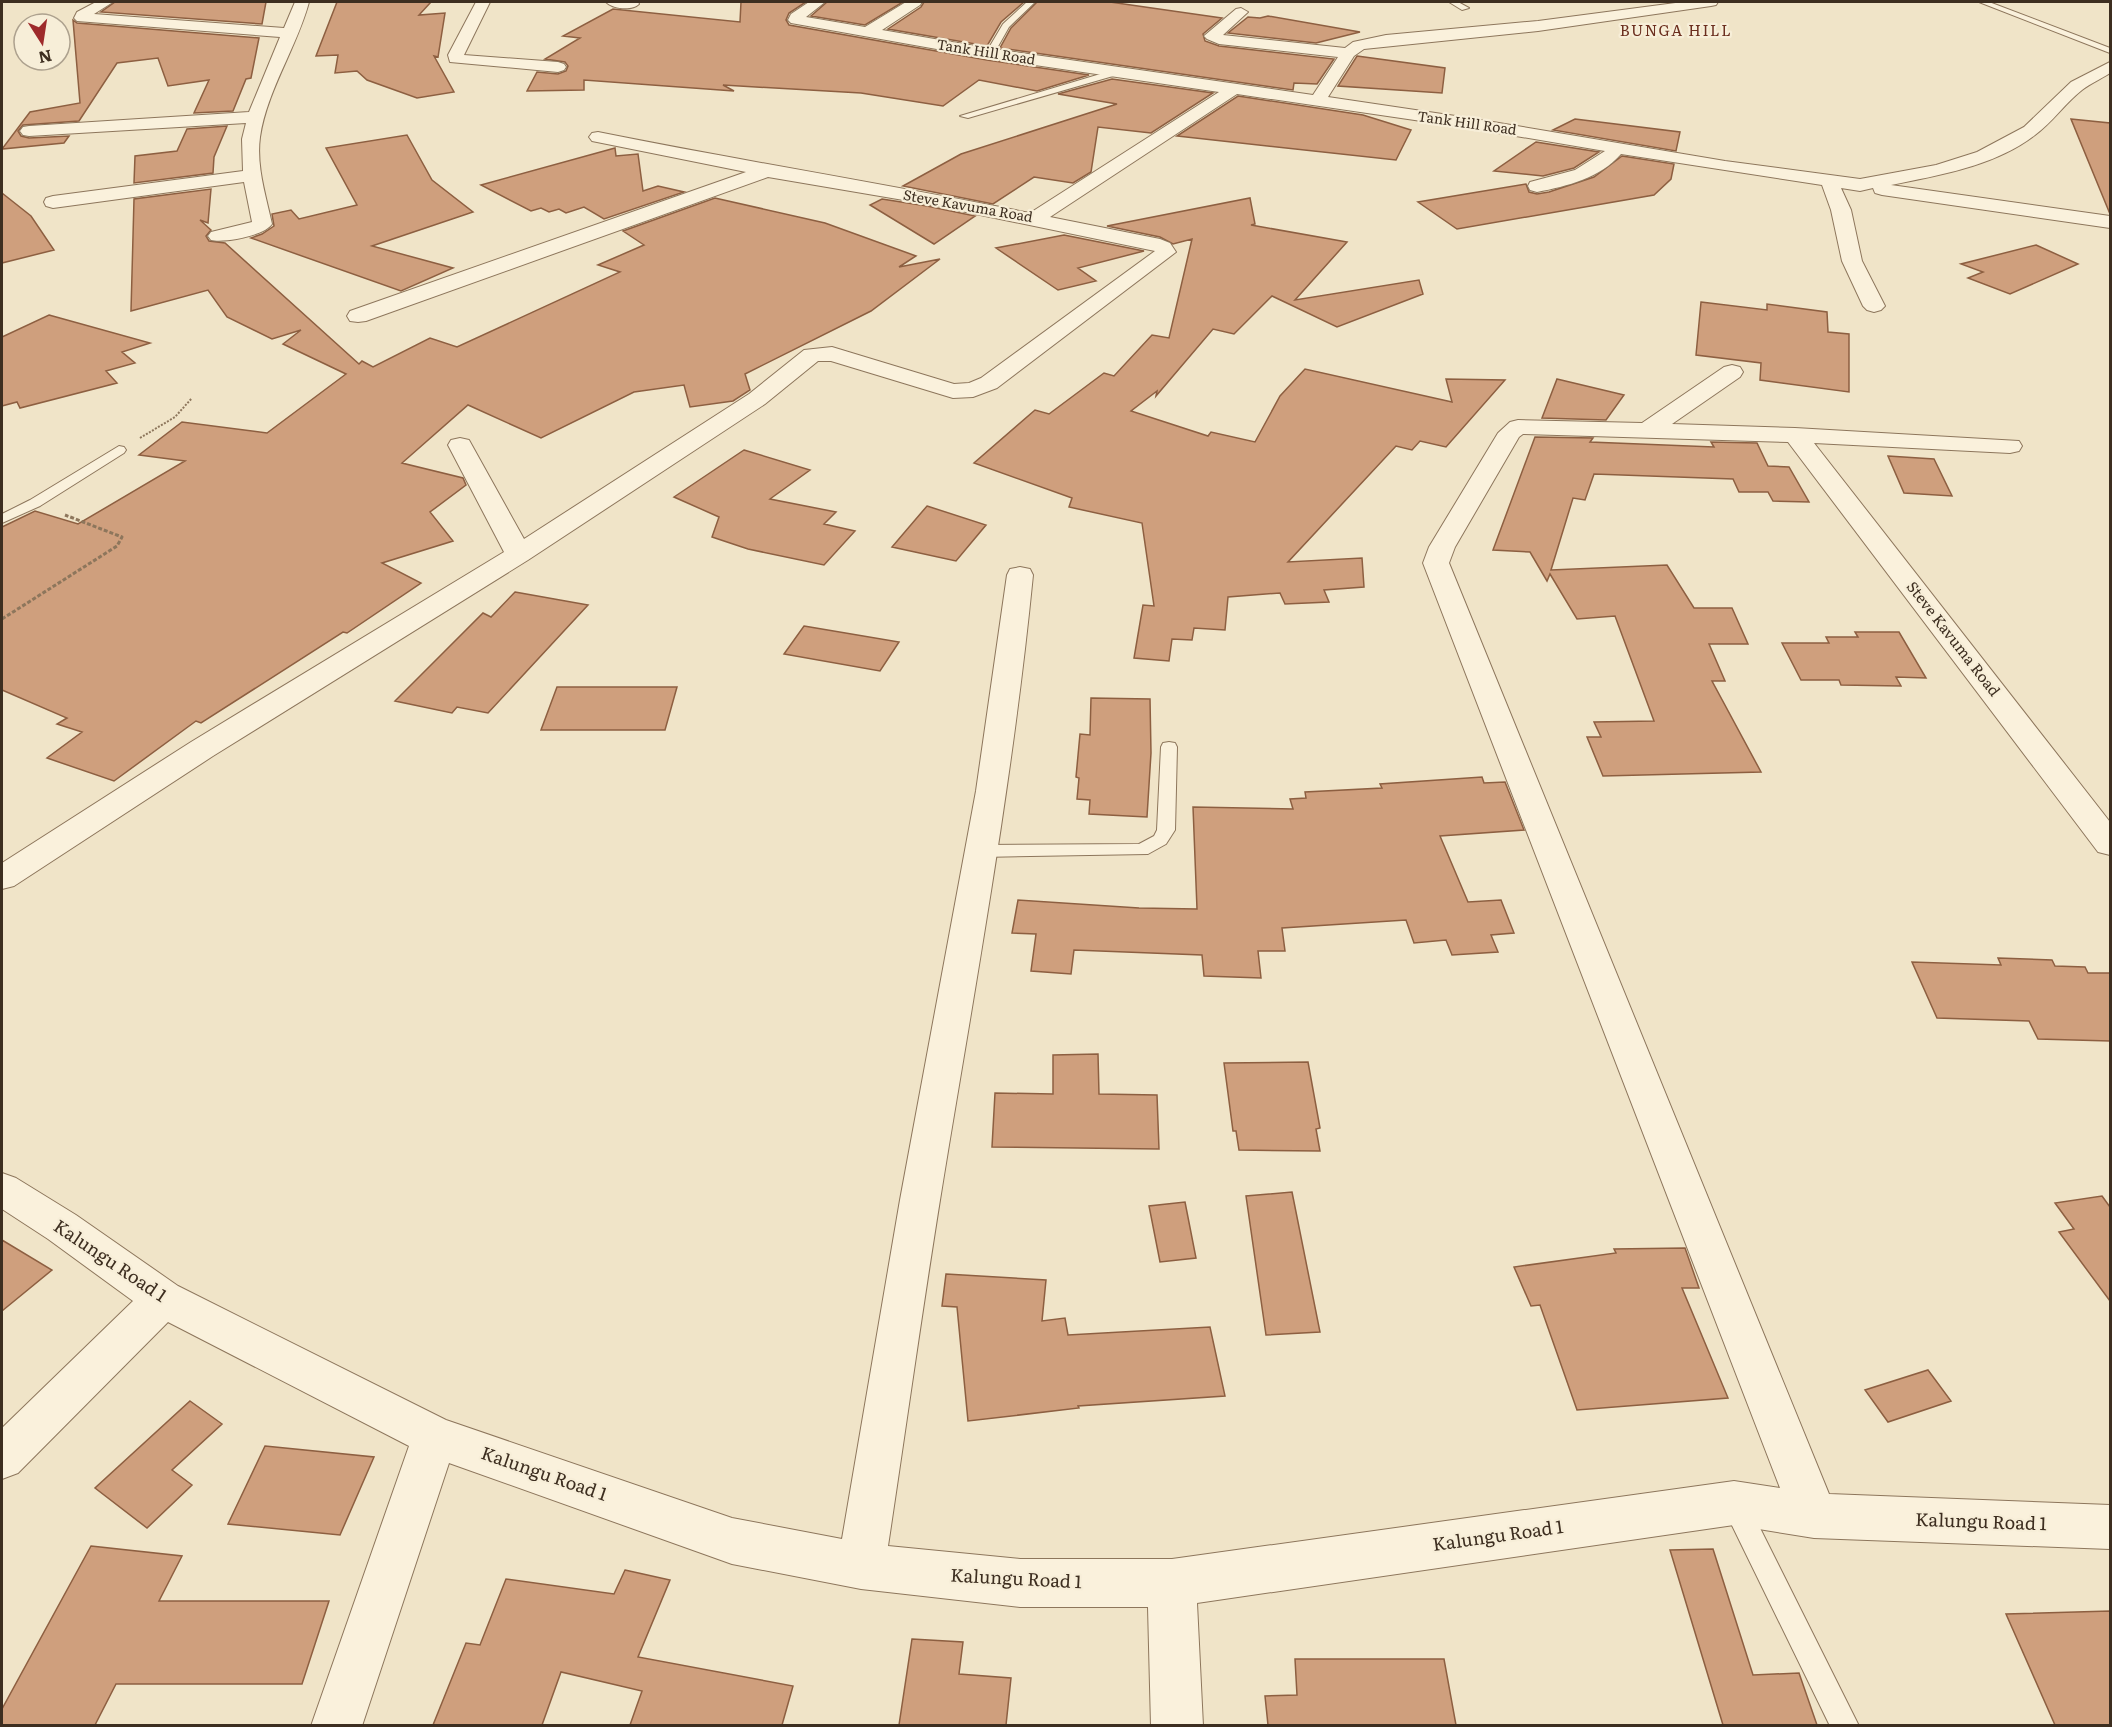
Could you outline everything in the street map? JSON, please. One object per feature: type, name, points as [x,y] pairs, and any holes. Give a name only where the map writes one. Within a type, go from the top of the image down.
[{"type":"street","points":[[106,2],[82,15],[82,18],[289,33]]},
{"type":"street","points":[[218,237],[253,229],[262,224],[252,175],[251,139],[256,117],[302,2]]},
{"type":"street","points":[[483,2],[456,55],[456,60],[558,68]]},
{"type":"street","points":[[613,2],[632,4]]},
{"type":"street","name":"Tank Hill Road","points":[[818,2],[796,17],[796,20],[987,53],[1469,123],[1830,183],[1860,185],[1939,170],[1983,156],[2030,132],[2077,86],[2110,67]]},
{"type":"street","points":[[867,33],[915,2]]},
{"type":"street","points":[[1317,102],[1348,53],[1359,45],[1538,26],[1711,2]]},
{"type":"street","points":[[1241,12],[1212,36],[1219,39],[1348,53]]},
{"type":"street","points":[[1035,218],[1234,89]]},
{"type":"street","points":[[29,131],[256,117]]},
{"type":"street","name":"Steve Kavuma Road","points":[[519,554],[758,399],[812,355],[832,354],[953,391],[973,390],[988,383],[1166,252],[1163,247],[1153,243],[1035,218],[766,171],[598,137]]},
{"type":"street","points":[[1537,186],[1581,175],[1598,166],[1618,147]]},
{"type":"street","points":[[358,316],[766,171]]},
{"type":"street","points":[[53,202],[252,175]]},
{"type":"street","points":[[1830,183],[1841,210],[1852,261],[1874,306]]},
{"type":"street","points":[[1860,185],[2110,222]]},
{"type":"street","points":[[1648,430],[1732,372]]},
{"type":"street","points":[[1814,1516],[1436,562],[1442,547],[1512,429],[1528,426],[1795,435],[2010,446]]},
{"type":"street","name":"Steve Kavuma Road","points":[[1795,435],[2110,843]]},
{"type":"street","points":[[2,878],[202,750],[519,554],[460,445]]},
{"type":"street","points":[[861,1566],[929,1149],[1003,724],[1020,575]]},
{"type":"street","name":"Kalungu Road 1","points":[[2,1189],[62,1227],[163,1299],[435,1437],[732,1541],[861,1566],[1020,1583],[1172,1583],[1734,1503],[1814,1516],[2110,1527]]},
{"type":"street","points":[[2,1458],[163,1299]]},
{"type":"street","points":[[336,1725],[435,1437]]},
{"type":"street","points":[[1172,1583],[1177,1725]]},
{"type":"lane","points":[[987,53],[993,48],[1006,26],[1031,2]]},
{"type":"lane","points":[[1453,2],[1465,8]]},
{"type":"lane","points":[[1983,2],[2110,51]]},
{"type":"lane","points":[[965,116],[1117,72]]},
{"type":"lane","points":[[2,519],[35,503],[119,450]]},
{"type":"lane","points":[[981,851],[1142,850],[1160,840],[1166,830],[1169,747]]},
{"type":"lane","points":[[1734,1503],[1845,1725]]},
{"type":"path","points":[[119,450],[175,417],[192,398]]},
{"type":"path","points":[[2,619],[117,546],[121,541],[122,537],[35,503]]},
{"type":"building","points":[[115,2],[266,2],[262,24],[101,12]]},
{"type":"building","points":[[337,2],[431,2],[419,15],[445,13],[438,57],[434,56],[454,92],[417,98],[367,80],[357,71],[335,73],[338,55],[316,56]]},
{"type":"building","points":[[741,2],[806,2],[789,13],[786,20],[789,25],[987,60],[1089,75],[1037,91],[979,80],[943,106],[861,93],[723,85],[734,91],[584,80],[584,90],[527,91],[537,72],[558,74],[566,71],[568,66],[565,62],[545,59],[580,38],[563,36],[613,9],[740,22]]},
{"type":"building","points":[[827,2],[903,2],[865,25],[811,16]]},
{"type":"building","points":[[924,2],[1024,2],[1001,22],[987,46],[888,29],[921,7]]},
{"type":"building","points":[[1037,2],[1110,2],[1222,18],[1203,34],[1205,41],[1219,46],[1334,59],[1317,84],[1294,83],[1293,90],[1000,48],[1011,28]]},
{"type":"building","points":[[1268,16],[1360,32],[1316,43],[1228,33],[1248,17]]},
{"type":"building","points":[[73,20],[77,23],[259,38],[251,78],[246,79],[233,111],[194,113],[209,80],[168,86],[158,58],[117,63],[79,121],[23,125],[18,131],[21,136],[29,138],[69,136],[64,143],[2,149],[30,112],[80,103]]},
{"type":"building","points":[[1357,56],[1445,68],[1442,93],[1338,86]]},
{"type":"building","points":[[1112,79],[1213,93],[1151,133],[1098,127],[1091,172],[1073,183],[1034,177],[993,204],[903,186],[961,154],[1117,104],[1058,94]]},
{"type":"building","points":[[1238,96],[1363,115],[1411,130],[1396,160],[1177,136]]},
{"type":"building","points":[[1575,119],[1680,132],[1676,151],[1553,130]]},
{"type":"building","points":[[2071,119],[2110,123],[2110,214]]},
{"type":"building","points":[[227,126],[214,157],[213,173],[134,183],[135,156],[177,151],[187,129]]},
{"type":"building","points":[[407,135],[432,180],[473,212],[372,246],[453,268],[401,291],[251,238],[274,226],[272,214],[291,210],[299,219],[357,205],[326,148]]},
{"type":"building","points":[[1536,142],[1599,152],[1574,168],[1543,176],[1494,171]]},
{"type":"building","points":[[615,148],[616,156],[638,154],[643,191],[658,186],[684,192],[604,219],[584,207],[566,213],[559,209],[549,212],[541,208],[531,211],[481,185]]},
{"type":"building","points":[[1622,156],[1674,164],[1671,179],[1654,195],[1457,229],[1418,202],[1526,184],[1529,192],[1537,194],[1549,192],[1594,177]]},
{"type":"building","points":[[211,189],[208,223],[200,220],[211,230],[206,236],[209,241],[225,243],[359,364],[362,361],[373,367],[430,338],[457,347],[620,272],[598,265],[644,245],[623,231],[715,198],[825,223],[916,256],[899,267],[940,259],[871,311],[745,374],[750,390],[733,401],[690,407],[684,385],[634,392],[541,438],[468,405],[402,463],[463,478],[466,485],[430,512],[453,541],[382,563],[421,583],[347,633],[343,632],[201,723],[196,721],[114,781],[47,758],[82,732],[57,724],[67,718],[2,690],[2,527],[35,511],[78,524],[185,461],[139,455],[182,422],[267,433],[346,374],[283,344],[301,330],[272,339],[227,317],[208,290],[131,311],[134,199]]},
{"type":"building","points":[[2,193],[31,216],[54,250],[2,263]]},
{"type":"building","points":[[1250,198],[1255,224],[1251,225],[1347,242],[1295,300],[1419,280],[1423,294],[1337,327],[1272,296],[1234,334],[1213,329],[1156,396],[1157,391],[1131,411],[1208,436],[1211,432],[1255,442],[1280,396],[1305,369],[1452,402],[1446,379],[1505,380],[1446,447],[1420,441],[1412,450],[1396,446],[1288,562],[1362,558],[1364,587],[1324,590],[1329,602],[1285,604],[1280,593],[1228,597],[1225,630],[1194,628],[1192,640],[1172,639],[1169,661],[1134,658],[1143,605],[1154,606],[1142,523],[1069,507],[1072,498],[974,463],[1035,410],[1049,414],[1104,373],[1114,376],[1152,335],[1169,338],[1192,239],[1173,244],[1160,237],[1107,226]]},
{"type":"building","points":[[882,199],[975,216],[934,244],[870,205]]},
{"type":"building","points":[[1064,235],[1144,251],[1078,268],[1096,281],[1058,290],[996,248]]},
{"type":"building","points":[[2036,245],[2078,264],[2010,294],[1968,278],[1983,272],[1961,264]]},
{"type":"building","points":[[1701,302],[1767,310],[1767,304],[1827,312],[1828,332],[1849,334],[1849,392],[1760,380],[1761,363],[1696,355]]},
{"type":"building","points":[[49,315],[150,343],[122,352],[135,363],[106,371],[117,383],[20,408],[17,402],[2,406],[2,337]]},
{"type":"building","points":[[1557,379],[1624,395],[1606,420],[1542,418]]},
{"type":"building","points":[[1535,437],[1593,438],[1590,442],[1714,447],[1711,442],[1757,443],[1768,466],[1789,467],[1809,502],[1773,501],[1768,492],[1739,492],[1733,479],[1594,474],[1585,500],[1573,498],[1551,570],[1667,565],[1694,608],[1732,608],[1748,644],[1709,644],[1725,681],[1712,681],[1761,772],[1603,776],[1587,737],[1601,737],[1594,722],[1654,721],[1615,616],[1577,619],[1550,574],[1547,581],[1530,552],[1493,550]]},
{"type":"building","points":[[744,450],[810,470],[770,499],[836,512],[824,524],[855,531],[824,565],[748,549],[712,537],[719,517],[674,497]]},
{"type":"building","points":[[1888,456],[1934,459],[1952,496],[1904,493]]},
{"type":"building","points":[[927,506],[986,525],[956,561],[892,547]]},
{"type":"building","points":[[515,592],[588,605],[488,713],[457,707],[452,713],[395,701],[483,613],[491,617]]},
{"type":"building","points":[[804,626],[899,642],[880,671],[784,654]]},
{"type":"building","points":[[1855,632],[1899,632],[1926,678],[1896,677],[1901,686],[1841,685],[1839,680],[1801,680],[1782,643],[1829,643],[1826,637],[1858,637]]},
{"type":"building","points":[[557,687],[677,687],[665,730],[541,730]]},
{"type":"building","points":[[1091,698],[1150,699],[1151,753],[1147,817],[1089,814],[1090,800],[1077,799],[1079,778],[1076,777],[1080,734],[1090,735]]},
{"type":"building","points":[[1482,777],[1484,783],[1505,782],[1524,830],[1440,836],[1468,902],[1501,900],[1514,933],[1491,935],[1498,952],[1452,955],[1446,940],[1414,943],[1406,920],[1282,928],[1285,951],[1258,951],[1261,978],[1204,976],[1202,955],[1074,950],[1071,974],[1031,971],[1036,934],[1012,933],[1018,900],[1139,908],[1197,909],[1193,807],[1293,809],[1290,799],[1306,798],[1305,792],[1382,788],[1380,784]]},
{"type":"building","points":[[1998,958],[2052,960],[2055,966],[2085,967],[2088,973],[2110,973],[2110,1041],[2038,1039],[2029,1021],[1937,1018],[1912,962],[2001,965]]},
{"type":"building","points":[[1098,1054],[1099,1094],[1157,1095],[1159,1149],[992,1147],[995,1093],[1053,1094],[1053,1055]]},
{"type":"building","points":[[1308,1062],[1320,1128],[1316,1129],[1320,1151],[1239,1150],[1236,1131],[1233,1131],[1224,1063]]},
{"type":"building","points":[[1292,1192],[1320,1332],[1266,1335],[1246,1196]]},
{"type":"building","points":[[2102,1196],[2110,1207],[2110,1301],[2059,1232],[2074,1229],[2055,1203]]},
{"type":"building","points":[[1185,1202],[1196,1258],[1160,1262],[1149,1206]]},
{"type":"building","points":[[2,1240],[52,1270],[2,1311]]},
{"type":"building","points":[[1685,1248],[1699,1288],[1682,1288],[1728,1398],[1577,1410],[1540,1305],[1531,1306],[1514,1267],[1616,1253],[1614,1249]]},
{"type":"building","points":[[946,1274],[1046,1280],[1042,1321],[1065,1318],[1068,1335],[1210,1327],[1225,1396],[1078,1406],[1079,1408],[968,1421],[957,1307],[942,1306]]},
{"type":"building","points":[[1928,1370],[1951,1401],[1888,1422],[1865,1390]]},
{"type":"building","points":[[190,1401],[222,1424],[172,1470],[192,1485],[147,1528],[95,1488]]},
{"type":"building","points":[[265,1446],[374,1457],[340,1535],[228,1524]]},
{"type":"building","points":[[91,1546],[182,1556],[159,1601],[329,1601],[302,1684],[116,1684],[95,1725],[2,1725],[2,1709]]},
{"type":"building","points":[[1713,1549],[1753,1675],[1799,1673],[1817,1725],[1723,1725],[1670,1550]]},
{"type":"building","points":[[625,1570],[670,1580],[638,1657],[793,1686],[782,1725],[630,1725],[642,1691],[561,1672],[542,1725],[433,1725],[466,1643],[480,1645],[506,1579],[614,1594]]},
{"type":"building","points":[[2110,1611],[2110,1725],[2055,1725],[2006,1614]]},
{"type":"building","points":[[912,1639],[963,1642],[959,1674],[1011,1678],[1006,1725],[899,1725]]},
{"type":"building","points":[[1295,1659],[1444,1659],[1456,1725],[1268,1725],[1265,1696],[1297,1695]]},
{"type":"district","name":"BUNGA HILL","points":[[1676,31]]}]
